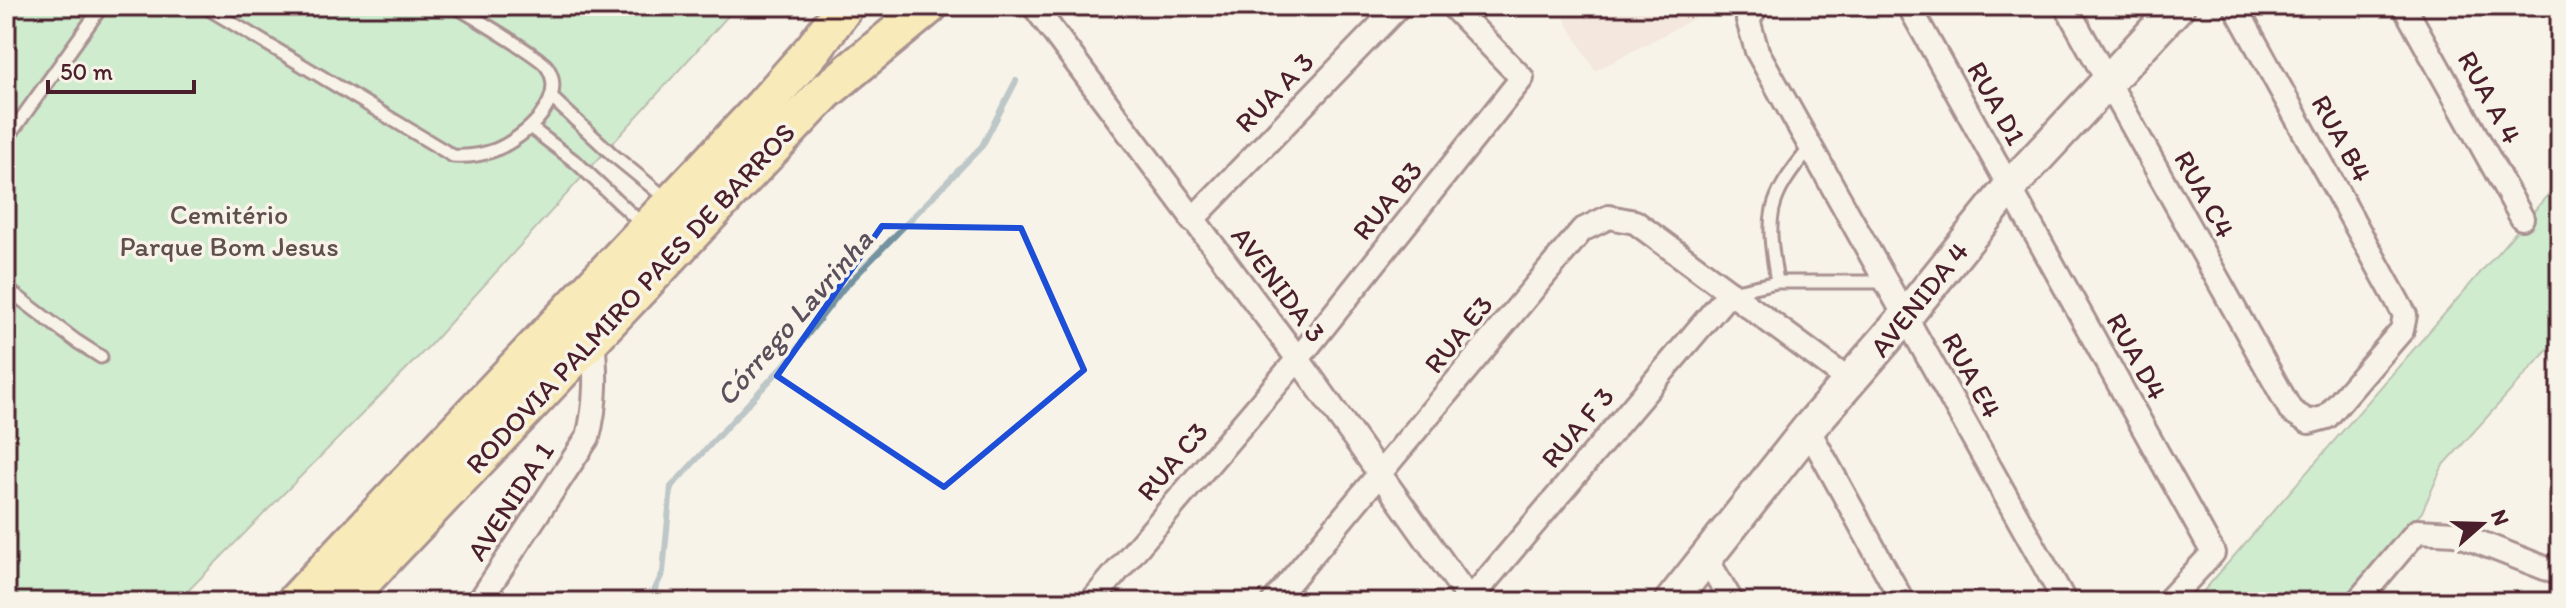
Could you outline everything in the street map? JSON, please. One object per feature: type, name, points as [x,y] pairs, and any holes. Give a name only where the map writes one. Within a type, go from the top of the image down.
[{"type":"main road","name":"RODOVIA PALMIRO PAES DE BARROS","points":[[295,602],[804,60],[845,6]]},
{"type":"main road","name":"RODOVIA PALMIRO PAES DE BARROS","points":[[343,602],[825,92],[929,6]]},
{"type":"street","name":"AVENIDA 3","points":[[1034,6],[1298,359],[1469,601]]},
{"type":"street","name":"RUA A 3","points":[[1192,220],[1399,6]]},
{"type":"street","name":"RUA B3","points":[[1298,359],[1522,78],[1452,6]]},
{"type":"street","name":"RUA E4","points":[[1757,6],[1748,20],[1757,51],[2065,602]]},
{"type":"street","name":"RUA D1","points":[[1909,6],[2009,188]]},
{"type":"street","name":"RUA C4","points":[[2066,6],[2291,411]]},
{"type":"street","name":"AVENIDA 4","points":[[1671,602],[1808,429],[1851,382],[2009,188],[2178,6]]},
{"type":"street","name":"RUA B4","points":[[2235,6],[2405,315],[2402,330],[2327,417],[2309,422],[2291,411]]},
{"type":"street","name":"RUA A 4","points":[[2404,6],[2522,218]]},
{"type":"street","name":"RUA D4","points":[[2009,188],[2213,553],[2167,602]]},
{"type":"street","name":"RUA E3","points":[[1273,602],[1582,230],[1609,217],[1635,222],[1730,292]]},
{"type":"street","points":[[1730,292],[1851,382]]},
{"type":"street","name":"RUA F 3","points":[[1469,601],[1730,292]]},
{"type":"street","name":"AVENIDA 1","points":[[479,602],[588,437],[594,416],[596,377],[593,336]]},
{"type":"street","name":"RUA C3","points":[[1091,602],[1298,359]]},
{"type":"street","points":[[1808,429],[1903,602]]},
{"type":"street","points":[[2357,602],[2417,531],[2455,533],[2560,574]]},
{"type":"street","points":[[1705,556],[1732,602]]},
{"type":"lane","points":[[6,140],[102,6]]},
{"type":"lane","points":[[204,6],[453,156],[470,157],[496,150],[530,127],[552,98],[553,82],[547,65],[455,6]]},
{"type":"lane","points":[[552,98],[613,155],[659,216]]},
{"type":"lane","points":[[530,127],[577,163],[659,216]]},
{"type":"lane","points":[[1777,282],[1770,238],[1773,202],[1784,179],[1810,148]]},
{"type":"lane","points":[[1730,292],[1777,282],[1886,282]]},
{"type":"lane","points":[[6,288],[101,357]]},
{"type":"highlighted area","points":[[882,226],[1021,228],[1084,370],[944,487],[777,376]]},
{"type":"shaded area","points":[[1557,6],[1718,6],[1595,71]]},
{"type":"green space","name":"Cemitério Parque Bom Jesus","points":[[6,6],[737,6],[430,345],[177,602],[6,602]]},
{"type":"green space","points":[[2560,181],[2560,336],[2442,467],[2422,512],[2345,602],[2194,602]]},
{"type":"waterway","name":"Córrego Lavrinha","points":[[649,602],[663,572],[671,487],[785,364],[843,289],[982,146],[1016,81]]}]
